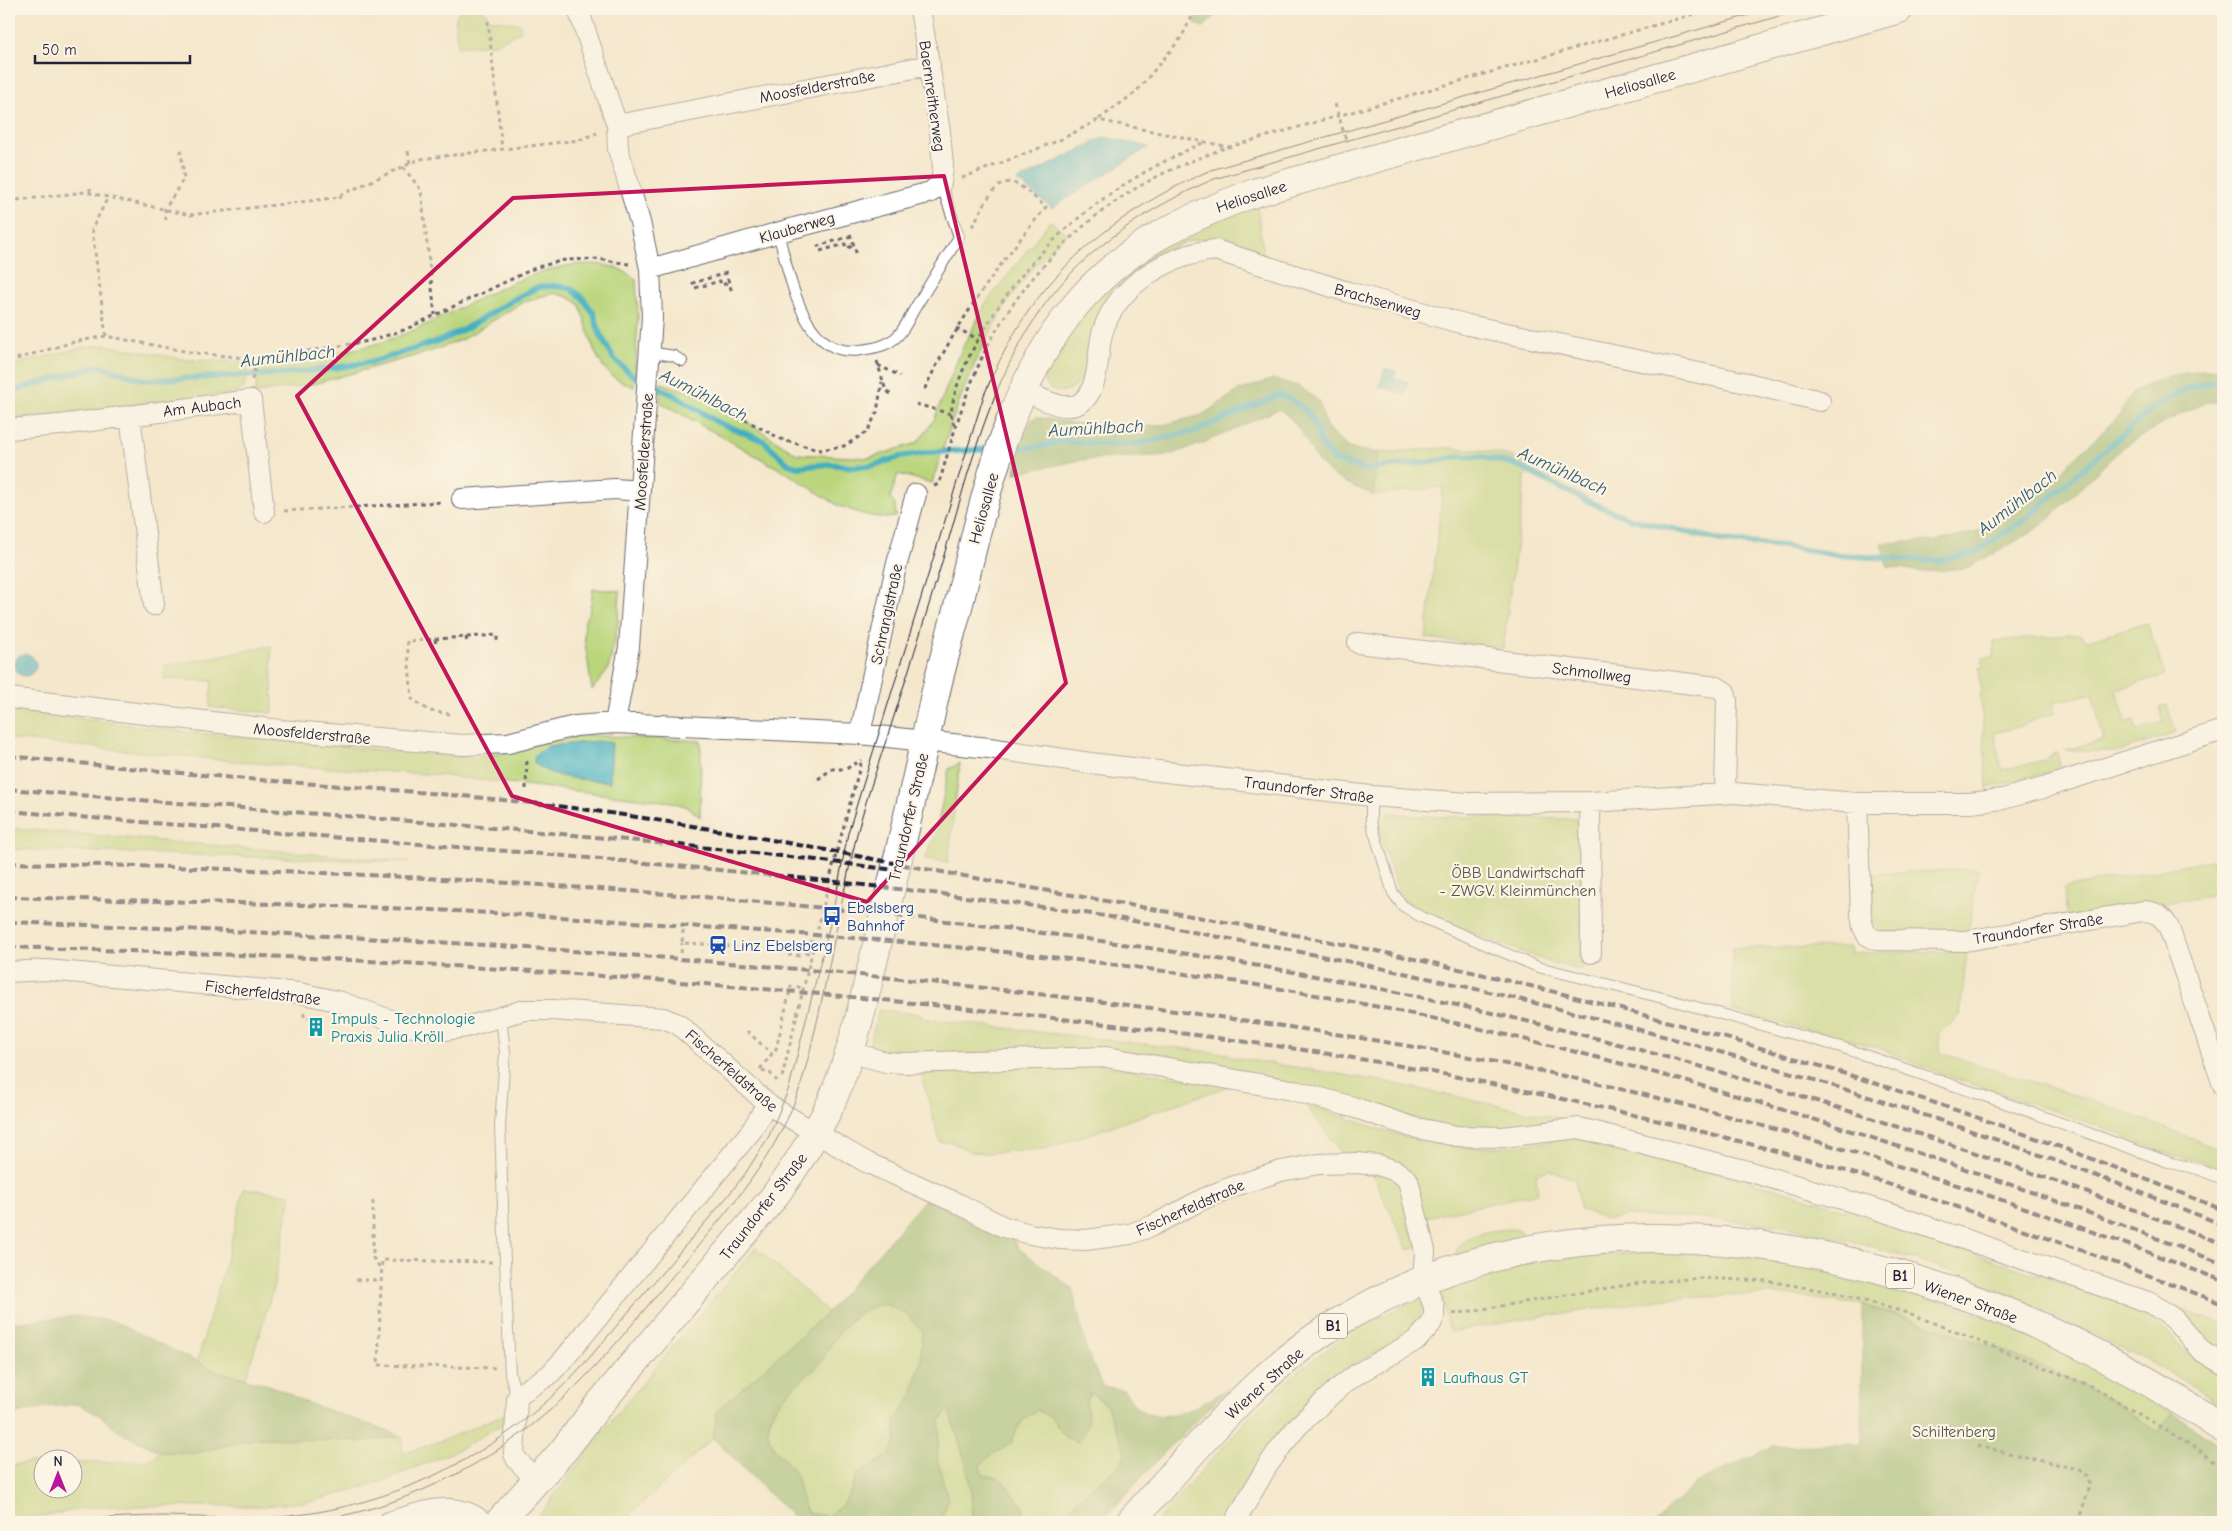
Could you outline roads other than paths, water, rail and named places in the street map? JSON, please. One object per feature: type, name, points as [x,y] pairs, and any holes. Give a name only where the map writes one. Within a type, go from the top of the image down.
[{"type":"street","name":"Moosfelderstraße","points":[[578,9],[617,125],[618,149],[640,222],[650,267],[652,317],[650,352],[653,382],[640,491],[629,647],[615,723]]},
{"type":"street","name":"Baernreitherweg","points":[[920,9],[940,140],[943,167],[941,183]]},
{"type":"street","name":"Heliosallee","points":[[926,740],[971,549],[1000,450],[1024,390],[1041,354],[1068,315],[1100,279],[1152,238],[1205,211],[1254,193],[1899,9]]},
{"type":"street","name":"Moosfelderstraße","points":[[617,125],[930,65]]},
{"type":"street","name":"Klauberweg","points":[[650,267],[930,192],[941,183]]},
{"type":"street","name":"Brachsenweg","points":[[1024,390],[1057,405],[1071,406],[1084,401],[1091,389],[1102,334],[1109,316],[1125,293],[1148,273],[1173,260],[1196,252],[1215,250],[1348,292],[1468,325],[1747,383],[1820,401]]},
{"type":"street","name":"Am Aubach","points":[[9,429],[60,425],[251,400],[264,512]]},
{"type":"street","points":[[130,416],[154,605]]},
{"type":"street","points":[[462,499],[615,489],[640,491]]},
{"type":"street","name":"Schranglstraße","points":[[860,734],[895,571],[916,494]]},
{"type":"street","name":"Schmollweg","points":[[1358,644],[1717,687],[1725,692],[1727,700],[1725,793]]},
{"type":"street","name":"Moosfelderstraße","points":[[9,698],[280,730],[456,745],[508,743],[575,726],[615,723],[860,734],[926,740]]},
{"type":"street","name":"Traundorfer Straße","points":[[499,1522],[537,1481],[773,1198],[799,1162],[816,1133],[831,1102],[849,1052],[904,836],[926,740],[1090,763],[1418,801],[1468,803],[1590,802],[1725,793],[1857,803],[1935,804],[1970,803],[2003,799],[2223,730]]},
{"type":"street","points":[[1590,802],[1591,953]]},
{"type":"street","name":"Traundorfer Straße","points":[[1857,803],[1861,914],[1863,927],[1867,935],[1876,940],[1891,941],[1964,940],[2144,911],[2155,912],[2164,919],[2169,928],[2223,1085]]},
{"type":"street","name":"Fischerfeldstraße","points":[[9,972],[47,970],[297,993],[341,1002],[401,1024],[422,1029],[445,1030],[524,1010],[553,1010],[664,1018],[678,1024],[768,1104],[866,1162],[944,1196],[1004,1227],[1058,1239],[1086,1240],[1130,1234],[1152,1226],[1203,1199],[1229,1188],[1281,1171],[1319,1164],[1355,1163],[1378,1165],[1396,1171],[1408,1180],[1425,1251],[1423,1279]]},
{"type":"street","points":[[849,1052],[886,1062],[904,1063],[1106,1057],[1292,1090],[1412,1127],[1449,1135],[1503,1137],[1579,1128],[1744,1170],[1880,1210],[2151,1303],[2174,1319],[2203,1352],[2223,1364]]},
{"type":"street","points":[[537,1481],[517,1460],[514,1454],[518,1398],[521,1393],[549,1375],[564,1359],[752,1130],[768,1104]]},
{"type":"street","name":"Wiener Straße","points":[[1130,1522],[1247,1395],[1291,1356],[1327,1329],[1358,1311],[1392,1292],[1423,1279],[1494,1256],[1546,1246],[1627,1238],[1671,1237],[1725,1240],[1780,1248],[1833,1258],[1951,1291],[2055,1333],[2150,1382],[2223,1429]]},
{"type":"street","points":[[1235,1522],[1266,1468],[1298,1426],[1335,1391],[1358,1374],[1425,1333],[1434,1317],[1434,1306],[1423,1279]]},
{"type":"street","points":[[389,1522],[434,1509],[449,1508],[473,1514],[483,1522]]},
{"type":"lane","points":[[778,232],[803,317],[812,330],[824,341],[838,349],[855,351],[874,348],[895,339],[959,237],[941,183]]},
{"type":"lane","points":[[650,352],[674,356],[682,361]]},
{"type":"lane","points":[[1371,796],[1371,822],[1393,893],[1403,906],[1421,917],[1538,968],[1667,999],[1841,1046],[2171,1163],[2198,1169],[2223,1179]]},
{"type":"lane","points":[[501,1016],[505,1053],[500,1134],[509,1368],[518,1398]]},
{"type":"water","points":[[1104,137],[1149,147],[1052,208],[1017,181]]},
{"type":"water","points":[[1385,368],[1396,371],[1394,378],[1408,382],[1405,394],[1379,387]]},
{"type":"water","points":[[25,654],[33,657],[36,665],[33,673],[25,676],[17,673],[14,665],[17,657]]},
{"type":"water","points":[[598,741],[612,743],[610,782],[560,776],[542,769],[534,763],[535,755],[548,746]]},
{"type":"waterway","name":"Aumühlbach","points":[[9,392],[98,366],[145,380],[280,374],[376,361],[442,340],[538,287],[556,286],[570,288],[582,297],[594,314],[600,334],[614,359],[632,375],[676,396],[717,422],[764,441],[788,464],[797,467],[830,464],[852,467],[871,466],[900,457],[931,452],[994,449]]},
{"type":"waterway","name":"Aumühlbach","points":[[1007,449],[1043,446],[1063,441],[1113,445],[1140,443],[1195,431],[1279,395],[1290,399],[1307,411],[1316,427],[1320,443],[1334,460],[1365,469],[1432,462],[1462,456],[1483,457],[1514,464],[1585,500],[1631,519],[1724,541],[1783,546],[1836,555],[1936,561],[1974,553],[2024,520],[2153,408],[2188,388],[2211,382],[2223,383]]},
{"type":"tram line","points":[[63,1522],[156,1516],[266,1518],[315,1513],[384,1495],[450,1468],[510,1431],[561,1388],[727,1197],[745,1174],[769,1136],[789,1088],[832,916],[848,833],[984,395],[1018,327],[1056,276],[1079,254],[1128,215],[1182,183],[1211,170],[1770,9]]},
{"type":"tram line","points":[[307,1522],[341,1516],[409,1496],[441,1482],[472,1465],[502,1447],[531,1426],[574,1388],[621,1337],[734,1202],[766,1157],[792,1108],[802,1081],[861,818],[914,655],[983,428],[1009,364],[1045,304],[1062,283],[1100,246],[1122,230],[1167,202],[1214,179],[1804,9]]},
{"type":"railway","points":[[9,756],[247,779],[486,798],[619,814],[1245,926],[1396,955],[1607,1005],[1815,1064],[2021,1133],[2223,1210]]},
{"type":"railway","points":[[9,789],[563,834],[785,856],[895,870]]},
{"type":"railway","points":[[9,811],[682,866],[951,895],[1158,925],[1357,963],[1484,991],[1734,1056],[1981,1134],[2103,1178],[2223,1225]]},
{"type":"railway","points":[[9,863],[338,874],[667,894],[765,902],[960,923],[1057,935],[1250,964],[1347,982],[1543,1025],[1642,1050],[1740,1078],[1935,1139],[2223,1244]]},
{"type":"railway","points":[[9,897],[321,906],[567,917],[896,942],[1046,956],[1195,975],[1269,987],[1456,1023],[1679,1079],[1899,1147],[2116,1223],[2223,1264]]},
{"type":"railway","points":[[9,922],[408,940],[673,958],[939,983],[1071,998],[1257,1022],[1380,1041],[1564,1076],[1732,1117],[1979,1192],[2223,1281]]},
{"type":"railway","points":[[9,947],[349,960],[688,983],[1026,1015],[1187,1034],[1347,1057],[1453,1076],[1561,1099],[1669,1123],[1776,1151],[1882,1182],[1968,1210],[2223,1304]]},
{"type":"place","name":"Ebelsberg Bahnhof","points":[[832,916]]},
{"type":"place","name":"Linz Ebelsberg","points":[[718,945]]},
{"type":"place","name":"Impuls - Technologie Praxis Julia Kröll","points":[[316,1027]]},
{"type":"place","name":"Laufhaus GT","points":[[1428,1377]]},
{"type":"park label","name":"ÖBB Landwirtschaft - ZWGV. Kleinmünchen","points":[[1518,881]]},
{"type":"park label","name":"Schiltenberg","points":[[1954,1431]]}]
